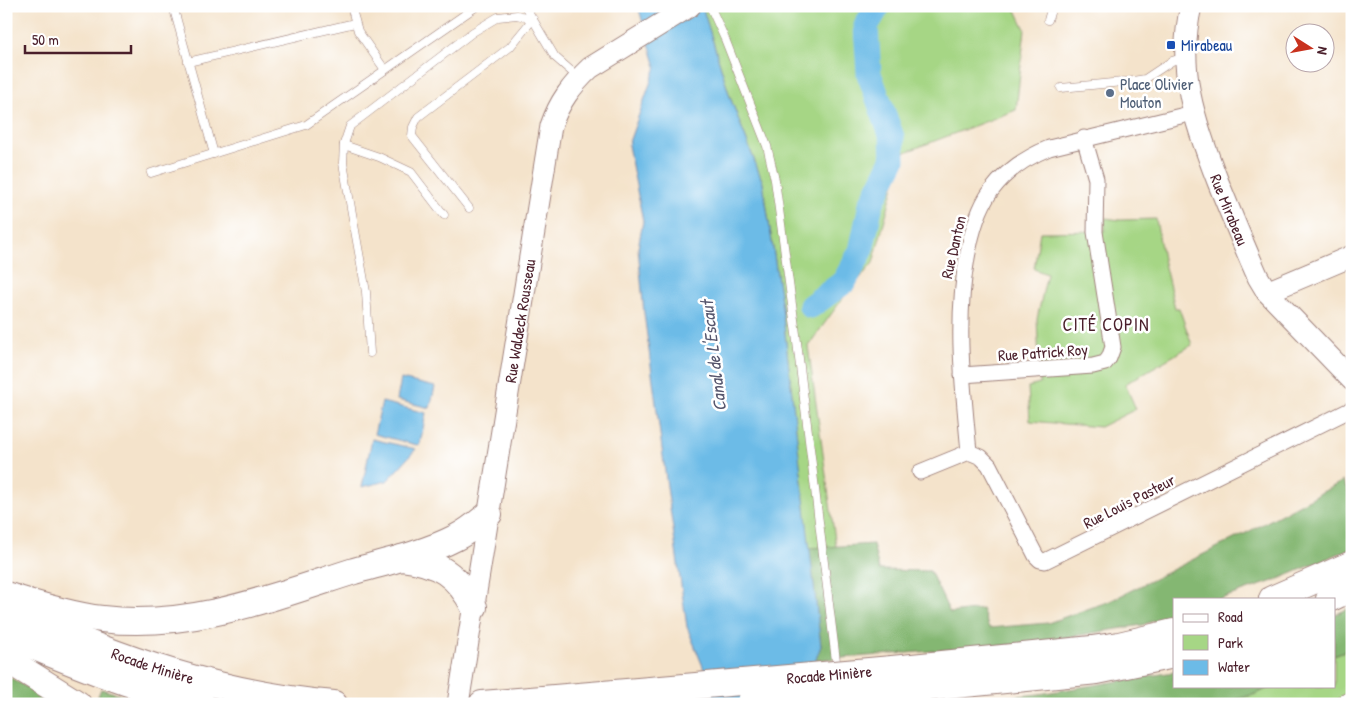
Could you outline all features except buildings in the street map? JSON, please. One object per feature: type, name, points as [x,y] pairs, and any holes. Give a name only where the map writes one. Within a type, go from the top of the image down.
[{"type":"highway","points":[[6,595],[58,610],[96,618],[128,621],[169,619],[212,613],[434,548],[464,533],[489,514]]},
{"type":"highway","points":[[398,558],[421,561],[446,571],[463,588],[474,607]]},
{"type":"highway","points":[[1274,598],[1352,564]]},
{"type":"highway","points":[[1331,598],[1352,588]]},
{"type":"highway","name":"Rocade Minière","points":[[6,608],[102,649],[171,673],[244,692],[334,704]]},
{"type":"highway","name":"Rocade Minière","points":[[749,704],[1119,645],[1173,632]]},
{"type":"highway","name":"Rocade Minière","points":[[6,635],[122,681],[202,704]]},
{"type":"highway","name":"Rocade Minière","points":[[495,703],[615,693],[1097,671],[1173,655]]},
{"type":"highway","points":[[6,659],[78,704]]},
{"type":"street","name":"Rue Waldeck Rousseau","points":[[458,704],[548,136],[559,105],[579,78],[596,64],[690,6]]},
{"type":"street","name":"Rue Mirabeau","points":[[1191,6],[1186,35],[1185,57],[1188,91],[1193,113],[1205,149],[1258,278],[1267,292],[1352,380]]},
{"type":"street","name":"Rue Danton","points":[[968,452],[962,375],[960,316],[962,286],[972,232],[985,200],[1003,177],[1032,156],[1049,148],[1193,113]]},
{"type":"street","name":"Rue Patrick Roy","points":[[962,375],[1093,366],[1105,363],[1112,353],[1113,342],[1095,232],[1096,179],[1084,138]]},
{"type":"street","points":[[1267,292],[1352,256]]},
{"type":"street","name":"Rue Louis Pasteur","points":[[968,452],[982,457],[989,465],[1036,556],[1040,560],[1046,561],[1352,409]]},
{"type":"street","points":[[920,472],[968,452]]},
{"type":"street","points":[[1340,704],[1352,699]]},
{"type":"lane","points":[[173,6],[214,154]]},
{"type":"lane","points":[[351,6],[362,38],[385,70]]},
{"type":"lane","points":[[152,173],[306,125],[477,6]]},
{"type":"lane","points":[[525,6],[555,57],[579,78]]},
{"type":"lane","points":[[710,6],[725,38],[767,146],[775,180],[836,659],[839,704]]},
{"type":"lane","points":[[1048,20],[1052,6]]},
{"type":"lane","points":[[370,353],[366,292],[343,163],[344,145],[350,126],[473,32],[498,17],[517,15],[533,19]]},
{"type":"lane","points":[[469,208],[412,136],[413,127],[418,117],[510,47],[533,19]]},
{"type":"lane","points":[[188,62],[356,23]]},
{"type":"lane","points":[[1061,88],[1146,79],[1172,61],[1185,57]]},
{"type":"lane","points":[[344,145],[411,172],[444,215]]},
{"type":"green space","points":[[702,6],[1014,6],[1025,29],[1016,110],[903,153],[873,263],[843,298],[808,346],[836,547],[809,548],[782,307],[763,183],[730,97]]},
{"type":"green space","points":[[1105,218],[1120,220],[1156,219],[1163,259],[1175,308],[1179,308],[1192,345],[1125,384],[1136,409],[1100,427],[1030,421],[1028,387],[1040,384],[1037,319],[1047,274],[1034,269],[1040,232],[1105,231]]},
{"type":"green space","points":[[1343,481],[1352,500],[1352,548],[1276,580],[1223,598],[1173,598],[1173,614],[1142,625],[1024,644],[815,660],[821,646],[809,548],[873,544],[879,570],[930,571],[950,613],[982,609],[989,628],[1048,623],[1110,601],[1248,532]]},
{"type":"green space","points":[[1352,607],[1352,648],[1336,654],[1336,614]]},
{"type":"green space","points":[[1352,648],[1352,704],[1220,704],[1256,694],[1268,688],[1336,688],[1336,654]]},
{"type":"green space","points":[[1173,672],[1173,688],[1268,688],[1256,694],[1220,704],[943,704],[1039,694]]},
{"type":"green space","points":[[6,675],[53,703],[55,704],[6,704]]},
{"type":"green space","points":[[101,689],[151,704],[107,704],[98,696]]},
{"type":"water","name":"Canal de L'Escaut","points":[[638,6],[702,6],[730,97],[763,183],[782,307],[821,646],[813,667],[817,704],[710,704],[706,674],[687,627],[644,313],[638,248],[643,221],[628,145],[656,67]]},
{"type":"water","points":[[401,379],[435,387],[430,408],[397,400]]},
{"type":"water","points":[[382,402],[426,413],[420,444],[417,445],[374,434]]},
{"type":"water","points":[[372,439],[416,449],[387,481],[362,487]]},
{"type":"waterway","points":[[811,306],[844,282],[861,251],[871,204],[893,160],[892,137],[869,74],[866,26],[878,6]]},
{"type":"place","name":"Mirabeau","points":[[1171,45]]},
{"type":"place","name":"Place Olivier Mouton","points":[[1110,93]]},
{"type":"district","name":"CITÉ COPIN","points":[[1106,324]]}]
